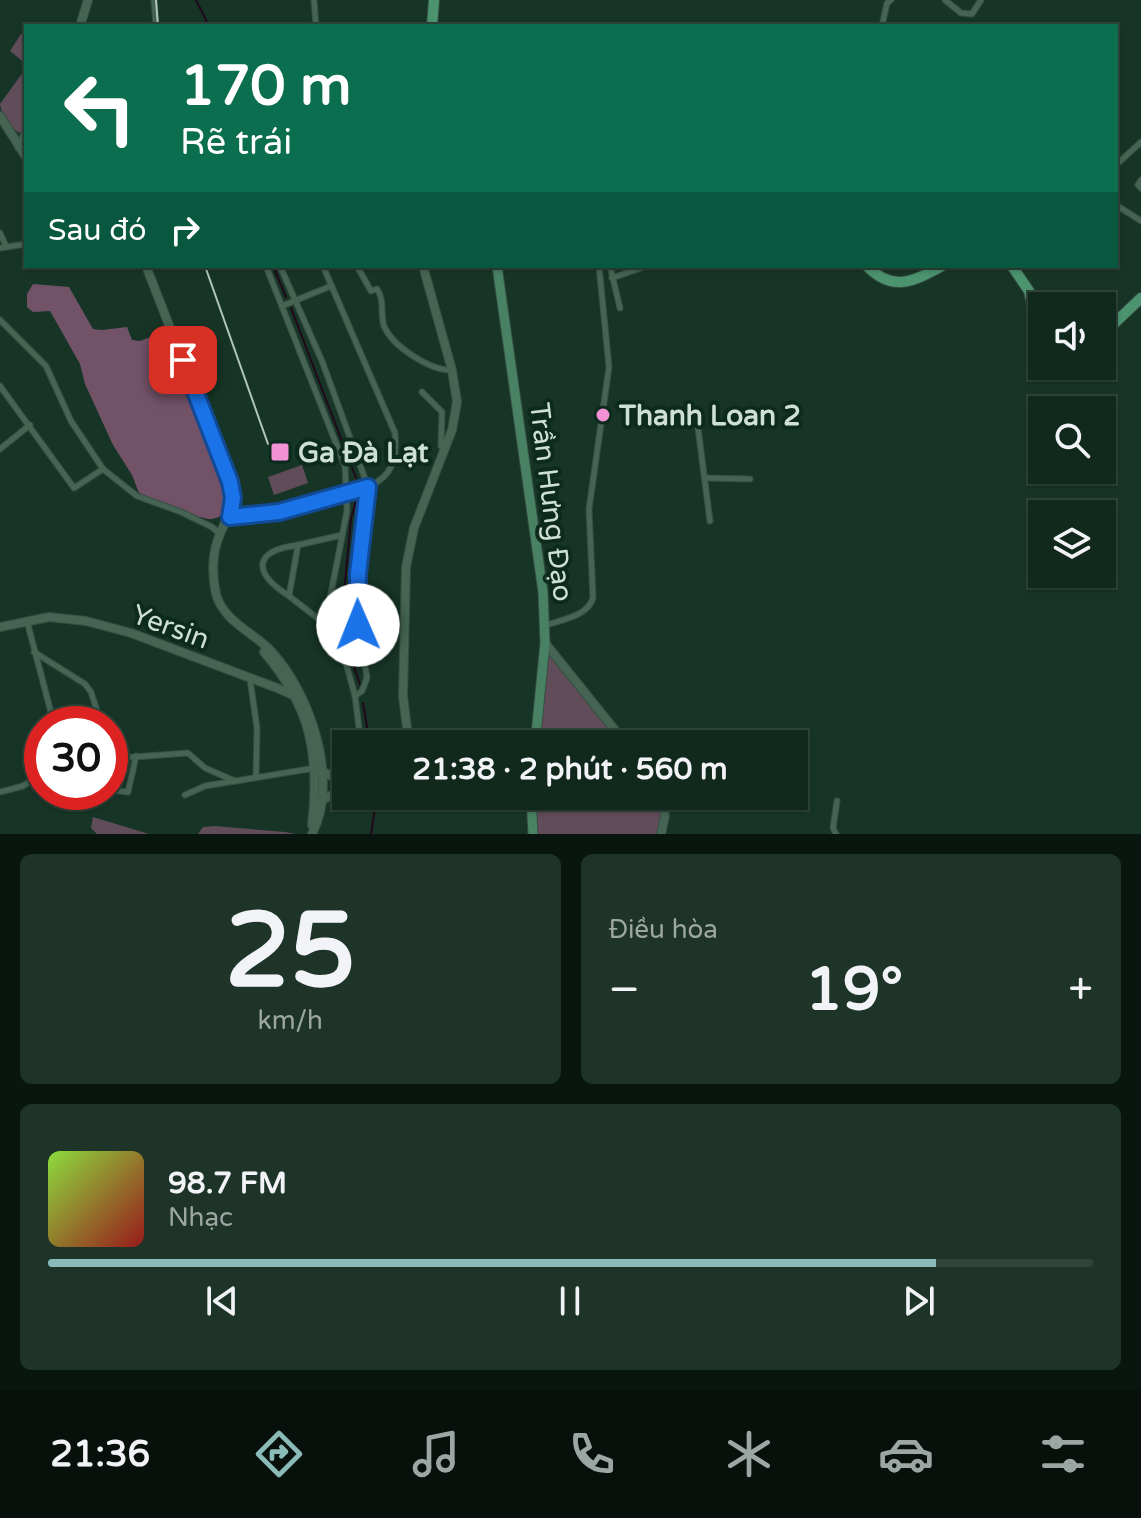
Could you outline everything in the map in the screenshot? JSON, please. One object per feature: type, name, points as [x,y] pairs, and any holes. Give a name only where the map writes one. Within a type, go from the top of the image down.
[{"type":"highway","points":[[432,24],[434,0]]},
{"type":"highway","points":[[870,268],[897,283],[914,281],[938,268]]},
{"type":"highway","points":[[1013,268],[1029,292]]},
{"type":"highway","points":[[1116,322],[1141,298]]},
{"type":"main road","name":"Trần Hưng Đạo","points":[[497,268],[545,626],[536,730]]},
{"type":"main road","points":[[532,810],[533,834]]},
{"type":"street","points":[[81,24],[88,0]]},
{"type":"street","points":[[154,0],[156,24]]},
{"type":"street","points":[[314,0],[316,24]]},
{"type":"street","points":[[882,24],[887,3],[891,0]]},
{"type":"street","points":[[945,0],[961,13],[972,14],[981,0]]},
{"type":"street","points":[[0,116],[24,154]]},
{"type":"street","points":[[19,147],[24,137]]},
{"type":"street","points":[[1118,163],[1141,142]]},
{"type":"street","points":[[1141,180],[1138,185],[1141,188]]},
{"type":"street","points":[[1118,206],[1141,221]]},
{"type":"street","points":[[0,233],[3,247],[24,244]]},
{"type":"street","points":[[147,268],[230,482],[233,498],[230,517],[220,534],[214,556],[217,596],[227,613],[280,671],[295,696]]},
{"type":"street","points":[[267,268],[345,466],[348,493],[325,624]]},
{"type":"street","points":[[281,268],[326,373],[368,487],[356,608],[367,678],[362,691],[355,696]]},
{"type":"street","points":[[230,517],[279,512],[348,493],[382,481],[390,472],[396,449],[395,433],[324,268]]},
{"type":"street","points":[[358,268],[371,291],[377,289],[381,293],[383,323],[391,336],[422,362],[441,370],[452,370]]},
{"type":"street","points":[[407,730],[402,683],[406,567],[414,528],[445,450],[457,402],[452,370],[424,268]]},
{"type":"street","points":[[545,626],[583,613],[593,598],[589,509],[609,367],[599,268]]},
{"type":"street","points":[[610,268],[620,308]]},
{"type":"street","points":[[612,278],[641,268]]},
{"type":"street","points":[[282,306],[331,286]]},
{"type":"street","points":[[0,320],[46,366],[71,421],[103,469],[137,496],[212,527],[220,534]]},
{"type":"street","points":[[0,386],[74,488],[103,469]]},
{"type":"street","points":[[422,392],[442,412],[441,446],[445,450]]},
{"type":"street","points":[[0,449],[30,425]]},
{"type":"street","points":[[698,428],[710,521]]},
{"type":"street","points":[[705,478],[750,479]]},
{"type":"street","points":[[342,535],[274,549],[264,561],[266,578],[272,585],[325,624],[336,638],[355,696],[359,730]]},
{"type":"street","points":[[289,596],[298,545]]},
{"type":"street","name":"Yersin","points":[[0,627],[27,620],[61,618],[118,629],[295,696],[306,707],[318,742],[318,802],[312,834]]},
{"type":"street","points":[[27,620],[49,706]]},
{"type":"street","points":[[251,636],[283,666],[306,707]]},
{"type":"street","points":[[545,643],[615,730]]},
{"type":"street","points":[[34,652],[85,684],[95,706]]},
{"type":"street","points":[[250,678],[257,728],[256,777]]},
{"type":"street","name":"Yersin","points":[[295,696],[306,720],[319,769]]},
{"type":"street","points":[[128,757],[188,753],[205,768],[235,781]]},
{"type":"street","points":[[128,792],[136,756]]},
{"type":"street","points":[[185,795],[205,786],[319,769],[332,777]]},
{"type":"street","points":[[0,792],[24,785]]},
{"type":"street","points":[[318,802],[332,794]]},
{"type":"street","points":[[836,834],[833,828],[837,801]]},
{"type":"street","points":[[661,834],[664,810]]},
{"type":"shaded area","points":[[21,34],[24,35],[24,62],[10,51]]},
{"type":"shaded area","points":[[24,71],[24,128],[20,133],[7,121],[0,104]]},
{"type":"shaded area","points":[[33,284],[69,287],[93,329],[127,327],[132,340],[140,341],[161,333],[164,336],[201,426],[219,480],[224,500],[224,511],[220,516],[204,518],[139,493],[85,384],[80,364],[50,311],[33,312],[27,307],[27,294]]},
{"type":"shaded area","points":[[302,465],[308,483],[274,495],[268,477]]},
{"type":"shaded area","points":[[552,654],[610,730],[540,730],[547,655]]},
{"type":"shaded area","points":[[537,810],[660,810],[661,815],[658,834],[538,834]]},
{"type":"shaded area","points":[[93,817],[149,834],[97,834],[91,828]]},
{"type":"shaded area","points":[[203,827],[296,834],[198,834]]},
{"type":"waterway","points":[[196,0],[208,24]]},
{"type":"waterway","points":[[274,268],[286,297]]},
{"type":"waterway","points":[[291,308],[356,478]]},
{"type":"waterway","points":[[357,497],[351,519],[341,625],[360,685]]},
{"type":"waterway","points":[[363,703],[368,730]]},
{"type":"waterway","points":[[371,834],[375,810]]},
{"type":"railway","points":[[156,0],[158,24]]},
{"type":"railway","points":[[206,268],[268,444]]},
{"type":"place","name":"Thanh Loan 2","points":[[603,415]]},
{"type":"place","name":"Ga Đà Lạt","points":[[280,452]]},
{"type":"route","points":[[183,360],[230,482],[233,498],[230,517],[279,512],[368,487],[358,574],[358,625]]}]
